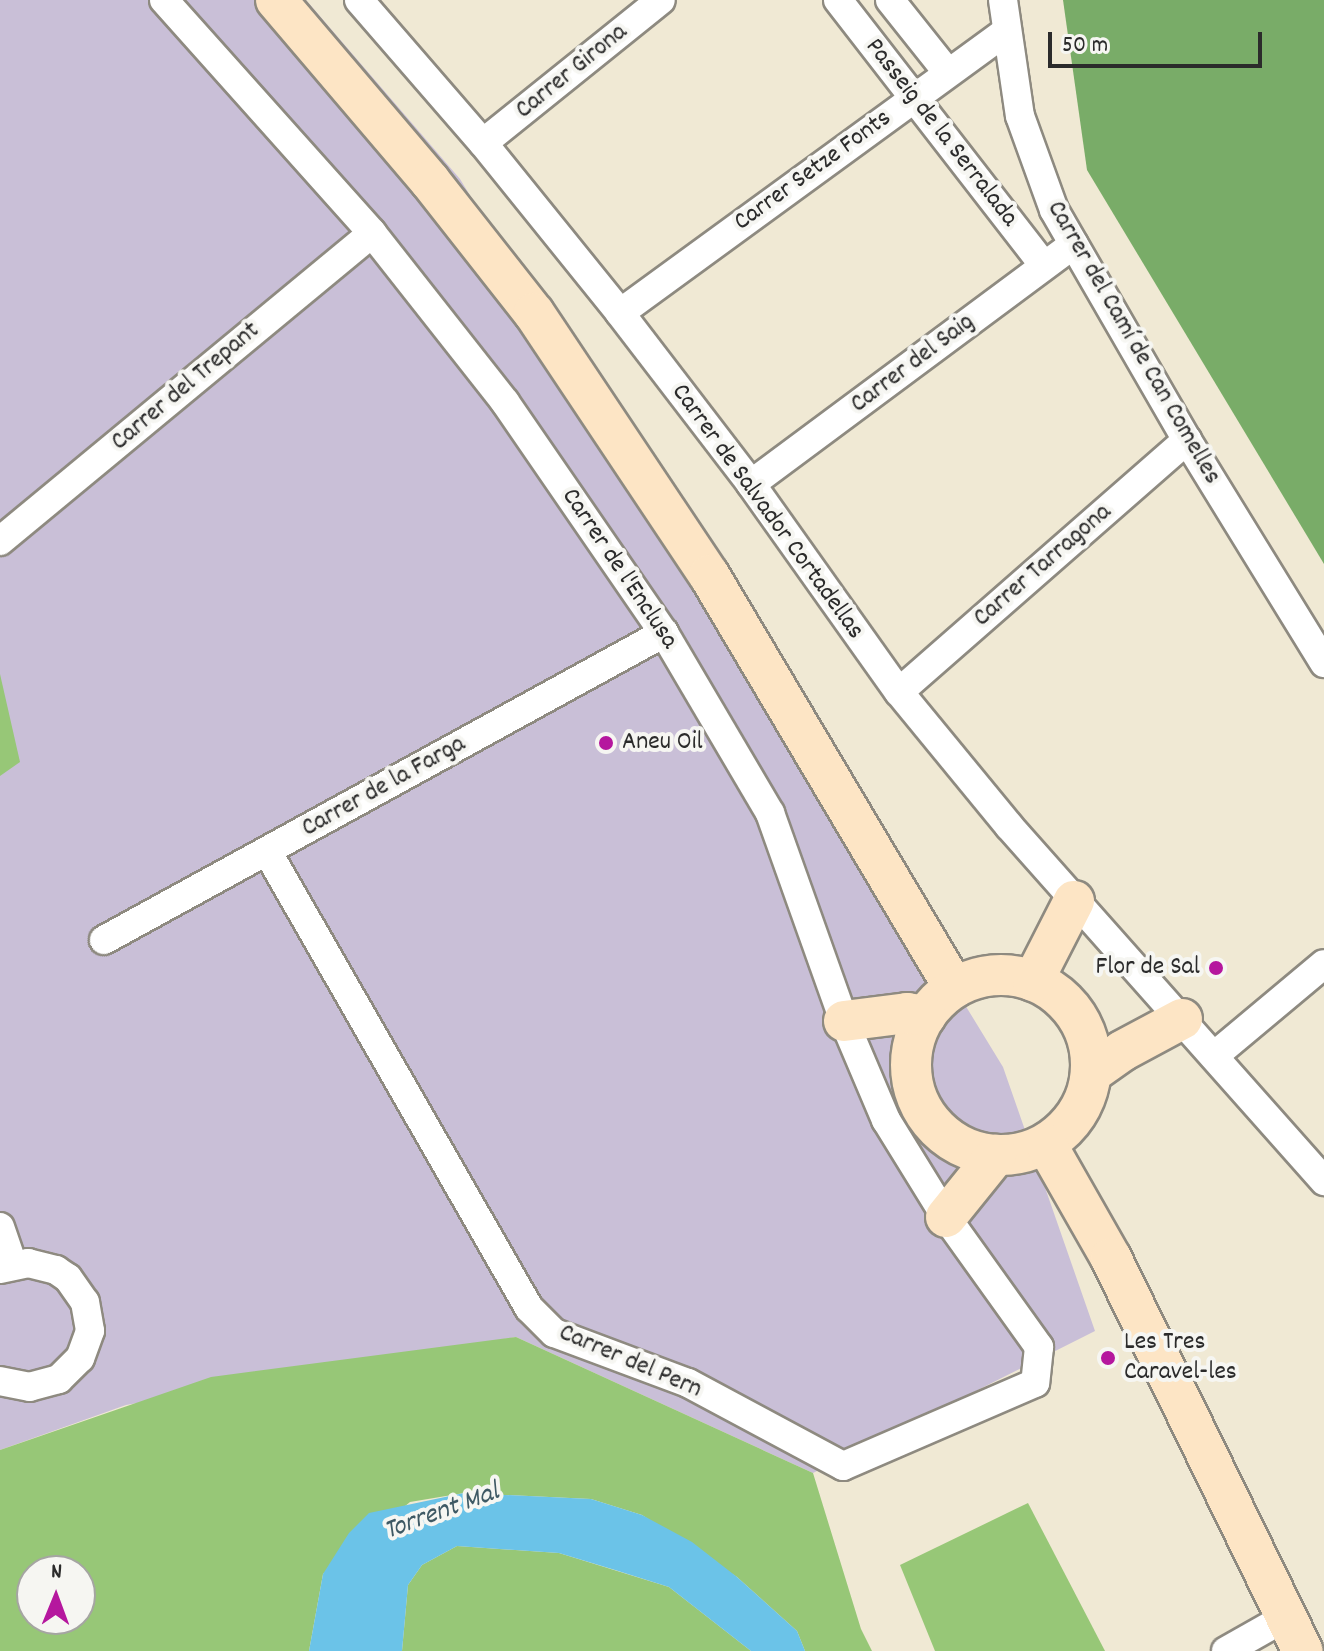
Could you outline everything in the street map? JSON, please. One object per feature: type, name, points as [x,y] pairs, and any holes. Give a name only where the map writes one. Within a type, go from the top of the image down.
[{"type":"street","name":"Carrer de l'Enclusa","points":[[164,0],[372,233],[505,402],[664,633],[770,813],[844,1021],[886,1120],[946,1217]]},
{"type":"street","points":[[276,0],[430,181],[534,313],[709,575],[954,988]]},
{"type":"street","name":"Carrer de Salvador Cortadellas","points":[[359,0],[483,143],[620,313],[751,484],[899,692],[1074,901],[1324,1181]]},
{"type":"street","name":"Carrer Girona","points":[[483,143],[661,0]]},
{"type":"street","name":"Passeig de la Serralada","points":[[838,0],[1044,266]]},
{"type":"street","name":"Passeig de la Serralada","points":[[890,0],[948,73]]},
{"type":"street","name":"Carrer del Camí de Can Comelles","points":[[1003,0],[1029,148],[1054,210],[1187,440],[1324,663]]},
{"type":"street","name":"Carrer Setze Fonts","points":[[620,313],[1007,31]]},
{"type":"street","name":"Carrer del Trepant","points":[[4,529],[372,233]]},
{"type":"street","name":"Carrer del Saig","points":[[751,484],[1074,244]]},
{"type":"street","name":"Carrer Tarragona","points":[[899,692],[1187,440]]},
{"type":"street","name":"Carrer de la Farga","points":[[104,940],[664,633]]},
{"type":"street","name":"Carrer del Pern","points":[[267,851],[529,1308],[554,1333],[688,1383],[843,1466],[1035,1383],[1039,1347],[946,1217]]},
{"type":"street","points":[[1033,981],[1074,901]]},
{"type":"street","points":[[1214,1056],[1324,964]]},
{"type":"street","points":[[1007,975],[1033,981],[1054,992],[1071,1008],[1084,1028],[1091,1050],[1091,1073],[1084,1102],[1068,1126],[1046,1144],[1013,1155],[970,1150],[946,1136],[927,1117],[915,1093],[911,1067],[915,1040],[926,1016],[954,988],[980,978],[1007,975]]},
{"type":"street","points":[[844,1021],[907,1013],[926,1016]]},
{"type":"street","points":[[1091,1073],[1122,1051],[1182,1019]]},
{"type":"street","points":[[1046,1144],[1111,1258],[1294,1634],[1226,1651]]},
{"type":"street","points":[[946,1217],[996,1155]]},
{"type":"street","points":[[0,1227],[7,1267],[42,1265],[68,1278],[85,1302],[90,1331],[80,1358],[59,1379],[30,1387],[0,1381]]},
{"type":"shaded area","points":[[0,0],[306,0],[460,179],[1003,1067],[1095,1331],[813,1473],[516,1337],[126,1405],[0,1450]]},
{"type":"green space","points":[[1063,0],[1324,0],[1324,564],[1087,170]]},
{"type":"green space","points":[[0,674],[20,762],[0,776]]},
{"type":"green space","points":[[516,1337],[813,1473],[861,1629],[872,1651],[805,1651],[797,1631],[737,1577],[642,1515],[591,1499],[464,1493],[410,1502],[323,1574],[309,1651],[0,1651],[0,1450],[211,1377]]},
{"type":"green space","points":[[1028,1503],[1105,1651],[935,1651],[900,1565]]},
{"type":"green space","points":[[457,1546],[559,1553],[669,1587],[751,1651],[402,1651],[408,1585],[422,1565]]},
{"type":"water","name":"Torrent Mal","points":[[464,1493],[591,1499],[642,1515],[692,1542],[737,1577],[797,1631],[805,1651],[751,1651],[669,1587],[559,1553],[457,1546],[422,1565],[408,1585],[402,1651],[309,1651],[323,1574],[349,1533],[369,1513]]},
{"type":"place","name":"Aneu Oil","points":[[606,743]]},
{"type":"place","name":"Flor de Sal","points":[[1216,968]]},
{"type":"place","name":"Les Tres Caravel-les","points":[[1108,1358]]}]
